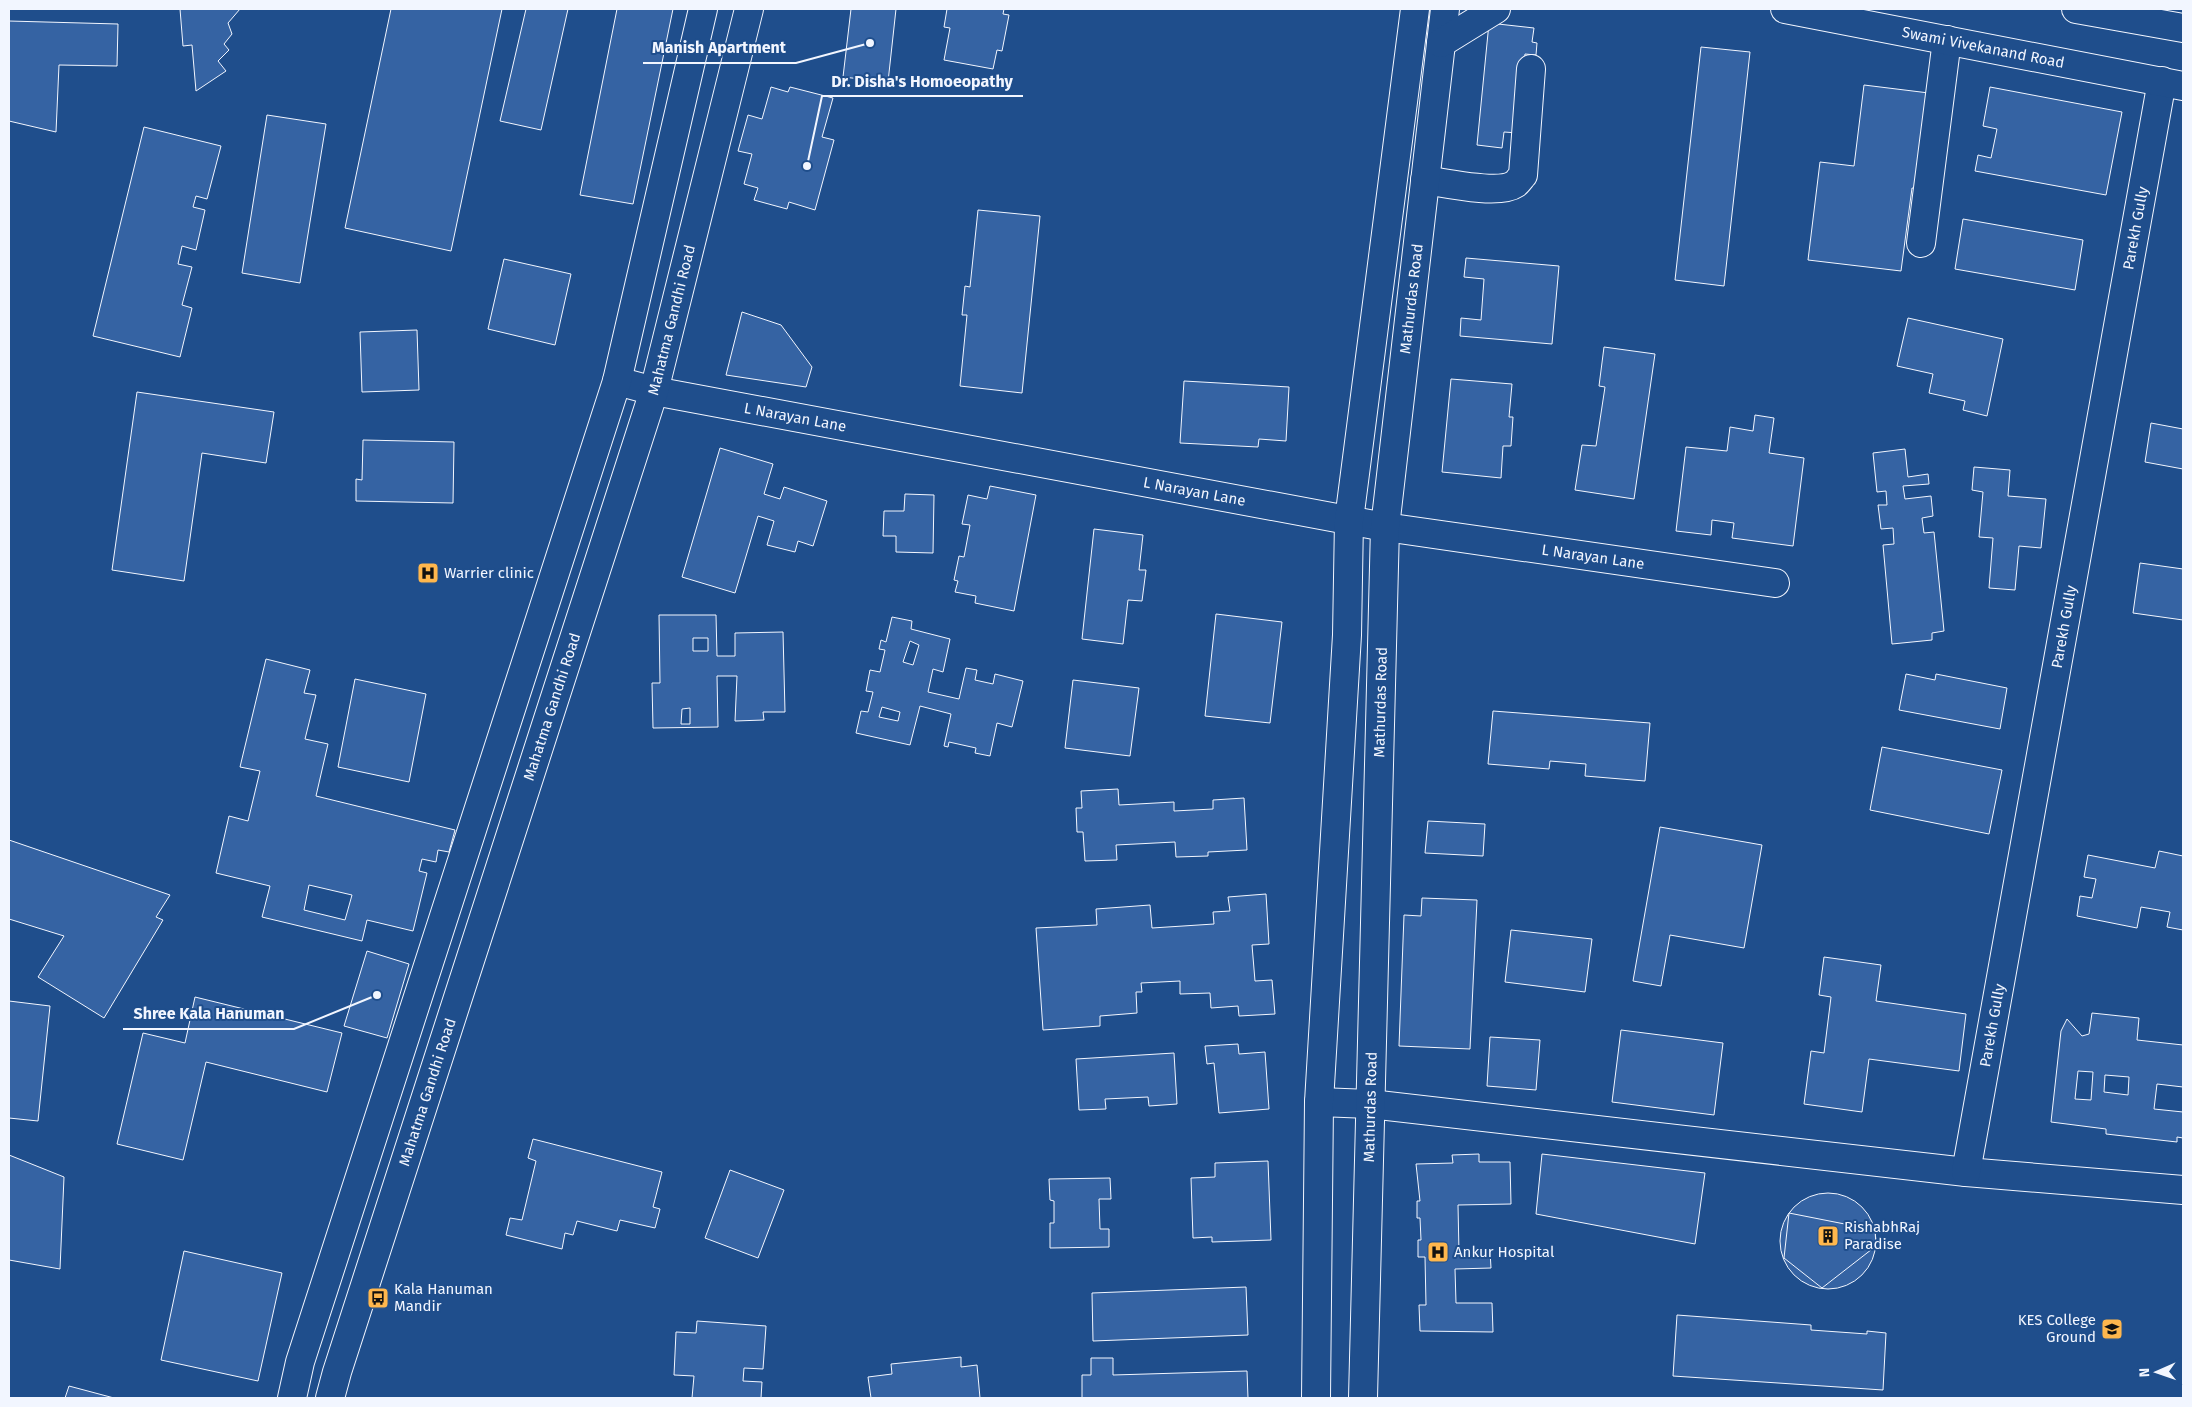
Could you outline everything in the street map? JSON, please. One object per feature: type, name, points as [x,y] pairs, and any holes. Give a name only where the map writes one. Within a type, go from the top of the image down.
[{"type":"street","points":[[292,1398],[300,1362],[617,381],[703,9]]},
{"type":"street","name":"Mahatma Gandhi Road","points":[[330,1398],[654,391],[749,9]]},
{"type":"street","points":[[1316,1398],[1319,1102],[1347,635],[1349,520],[1415,9]]},
{"type":"street","name":"Mathurdas Road","points":[[1363,1398],[1385,527],[1445,9]]},
{"type":"street","points":[[1441,43],[1496,9]]},
{"type":"street","name":"Swami Vivekanand Road","points":[[1785,9],[2173,84]]},
{"type":"street","points":[[2076,9],[2183,28]]},
{"type":"street","points":[[1921,243],[1947,40]]},
{"type":"street","points":[[1425,180],[1490,188],[1504,188],[1516,184],[1523,174],[1531,69]]},
{"type":"street","name":"Parekh Gully","points":[[1966,1172],[2173,84]]},
{"type":"street","name":"L Narayan Lane","points":[[617,381],[654,391],[1385,527],[1775,583]]},
{"type":"street","points":[[1319,1102],[1370,1104],[1966,1172],[2183,1190]]},
{"type":"building","points":[[180,9],[240,9],[228,23],[232,34],[224,44],[229,50],[218,61],[226,71],[196,91],[192,45],[183,46]]},
{"type":"building","points":[[391,9],[502,9],[451,251],[345,228]]},
{"type":"building","points":[[526,9],[568,9],[541,130],[500,121]]},
{"type":"building","points":[[617,9],[673,9],[633,204],[580,195]]},
{"type":"building","points":[[851,9],[896,9],[888,82],[843,77]]},
{"type":"building","points":[[947,9],[1004,9],[1003,14],[1009,15],[1002,51],[997,50],[993,69],[944,60],[950,28],[944,27]]},
{"type":"building","points":[[9,21],[118,24],[117,66],[59,65],[56,132],[9,121]]},
{"type":"building","points":[[1489,23],[1534,28],[1532,42],[1537,43],[1536,55],[1525,54],[1518,133],[1504,132],[1502,148],[1477,145]]},
{"type":"building","points":[[1701,47],[1750,52],[1724,286],[1675,280]]},
{"type":"building","points":[[1864,85],[1937,94],[1925,190],[1912,188],[1901,271],[1808,260],[1820,162],[1854,166]]},
{"type":"building","points":[[771,87],[788,92],[790,87],[833,98],[822,137],[834,140],[815,210],[789,202],[787,209],[754,200],[758,188],[744,184],[752,154],[738,151],[748,115],[762,119]]},
{"type":"building","points":[[1990,87],[2122,112],[2106,195],[1975,171],[1978,155],[1991,158],[1997,129],[1983,126]]},
{"type":"building","points":[[267,115],[326,124],[300,283],[242,273]]},
{"type":"building","points":[[144,127],[221,146],[207,199],[196,196],[193,207],[205,210],[196,250],[182,246],[178,264],[192,267],[182,305],[192,308],[180,357],[93,336]]},
{"type":"building","points":[[978,210],[1040,216],[1022,393],[960,386],[967,315],[962,315],[965,286],[970,287]]},
{"type":"building","points":[[1963,219],[2083,240],[2075,290],[1955,269]]},
{"type":"building","points":[[1466,258],[1559,266],[1552,344],[1460,336],[1461,318],[1481,320],[1484,279],[1464,277]]},
{"type":"building","points":[[504,259],[571,274],[555,345],[488,329]]},
{"type":"building","points":[[742,312],[781,325],[812,367],[806,387],[726,375]]},
{"type":"building","points":[[1908,318],[2003,339],[1987,416],[1963,410],[1965,401],[1929,393],[1933,374],[1897,366]]},
{"type":"building","points":[[417,330],[419,390],[362,392],[360,332]]},
{"type":"building","points":[[1604,347],[1655,354],[1634,499],[1575,490],[1582,445],[1596,446],[1605,387],[1599,386]]},
{"type":"building","points":[[1451,379],[1512,384],[1509,417],[1513,417],[1511,446],[1503,446],[1501,478],[1442,472]]},
{"type":"building","points":[[1184,381],[1289,387],[1286,441],[1259,439],[1258,447],[1180,443]]},
{"type":"building","points":[[137,392],[274,412],[266,463],[202,453],[184,581],[112,570]]},
{"type":"building","points":[[1755,415],[1774,418],[1769,453],[1804,458],[1793,546],[1732,538],[1734,523],[1712,520],[1711,535],[1676,531],[1686,447],[1727,451],[1730,427],[1753,431]]},
{"type":"building","points":[[2151,423],[2183,429],[2183,469],[2145,462]]},
{"type":"building","points":[[363,440],[454,442],[453,503],[356,501],[356,479],[362,480]]},
{"type":"building","points":[[720,448],[773,464],[764,494],[780,499],[784,487],[827,501],[813,546],[798,541],[795,552],[767,545],[774,521],[758,516],[735,593],[682,577]]},
{"type":"building","points":[[1905,449],[1908,477],[1928,474],[1929,484],[1903,486],[1905,499],[1931,496],[1933,516],[1922,518],[1924,533],[1934,532],[1944,631],[1932,633],[1932,640],[1892,644],[1883,545],[1894,544],[1893,528],[1881,529],[1878,505],[1887,505],[1886,491],[1877,492],[1873,453]]},
{"type":"building","points":[[1974,467],[2010,470],[2008,496],[2046,499],[2041,548],[2019,546],[2015,590],[1989,588],[1993,538],[1979,537],[1983,492],[1972,490]]},
{"type":"building","points":[[990,486],[1036,495],[1014,611],[975,603],[976,596],[955,592],[958,581],[954,580],[959,556],[964,557],[970,525],[962,524],[968,495],[987,499]]},
{"type":"building","points":[[905,494],[934,495],[933,553],[896,552],[896,536],[883,536],[884,511],[904,511]]},
{"type":"building","points":[[1094,529],[1143,535],[1139,570],[1146,570],[1142,601],[1128,600],[1123,644],[1082,639]]},
{"type":"building","points":[[2140,563],[2183,569],[2183,620],[2133,613]]},
{"type":"building","points":[[1216,614],[1282,622],[1270,723],[1205,716]]},
{"type":"building","points":[[659,615],[716,615],[717,656],[735,656],[735,633],[783,632],[785,712],[763,712],[764,720],[735,721],[737,676],[717,676],[718,727],[653,728],[652,683],[660,683]],"holes":[[[693,638],[708,638],[708,651],[693,651]],[[690,708],[690,724],[681,724],[682,709]]]},
{"type":"building","points":[[892,617],[912,621],[911,629],[950,639],[943,672],[933,669],[928,692],[959,699],[966,668],[977,670],[975,680],[993,684],[995,674],[1023,681],[1012,727],[997,723],[990,756],[975,753],[976,748],[949,742],[948,747],[944,746],[951,714],[920,706],[910,745],[856,733],[861,711],[868,712],[873,692],[866,691],[870,670],[880,672],[885,650],[879,649],[881,640],[886,642]],"holes":[[[910,641],[919,645],[913,665],[903,662]],[[882,707],[900,712],[898,721],[879,717]]]},
{"type":"building","points":[[266,659],[310,670],[304,693],[316,695],[305,739],[328,744],[316,796],[455,830],[449,852],[438,850],[436,862],[422,859],[419,871],[427,873],[413,931],[367,920],[362,941],[262,917],[270,886],[216,873],[229,816],[248,821],[260,771],[240,767]],"holes":[[[309,885],[352,895],[345,920],[304,910]]]},
{"type":"building","points":[[1906,674],[1935,680],[1936,674],[2007,688],[2000,729],[1899,710]]},
{"type":"building","points":[[355,679],[426,694],[409,782],[338,767]]},
{"type":"building","points":[[1073,680],[1139,688],[1130,756],[1065,748]]},
{"type":"building","points":[[1493,711],[1650,723],[1645,781],[1585,776],[1586,764],[1550,761],[1549,769],[1488,764]]},
{"type":"building","points":[[1882,747],[2002,770],[1989,834],[1870,810]]},
{"type":"building","points":[[1118,789],[1119,805],[1174,802],[1174,811],[1213,809],[1213,800],[1244,798],[1247,850],[1208,852],[1208,856],[1176,857],[1175,842],[1116,845],[1117,860],[1085,861],[1083,832],[1077,832],[1076,808],[1082,808],[1081,791]]},
{"type":"building","points":[[1428,821],[1485,824],[1483,856],[1425,853]]},
{"type":"building","points":[[1660,827],[1762,845],[1744,948],[1670,935],[1661,986],[1633,981]]},
{"type":"building","points":[[9,840],[170,895],[156,917],[163,920],[104,1018],[38,977],[64,936],[9,919]]},
{"type":"building","points":[[2159,851],[2183,856],[2183,930],[2167,927],[2170,912],[2141,907],[2137,928],[2077,916],[2080,896],[2092,898],[2096,879],[2084,877],[2088,855],[2155,868]]},
{"type":"building","points":[[1266,894],[1269,944],[1252,945],[1255,981],[1272,980],[1275,1014],[1239,1016],[1238,1006],[1211,1008],[1210,993],[1180,994],[1180,981],[1141,983],[1142,992],[1136,992],[1137,1013],[1100,1016],[1100,1026],[1043,1030],[1036,928],[1097,925],[1096,909],[1150,905],[1152,928],[1214,924],[1213,912],[1230,911],[1228,897]]},
{"type":"building","points":[[1422,898],[1477,900],[1470,1049],[1399,1046],[1404,915],[1421,916]]},
{"type":"building","points":[[1511,930],[1592,939],[1585,992],[1505,982]]},
{"type":"building","points":[[367,951],[409,964],[387,1038],[344,1026]]},
{"type":"building","points":[[1824,957],[1881,965],[1876,1001],[1966,1014],[1959,1071],[1869,1059],[1862,1112],[1804,1104],[1811,1051],[1824,1053],[1831,997],[1819,995]]},
{"type":"building","points":[[195,997],[342,1033],[327,1092],[206,1062],[183,1160],[117,1144],[143,1033],[185,1043]]},
{"type":"building","points":[[9,1001],[50,1006],[38,1121],[9,1118]]},
{"type":"building","points":[[2092,1013],[2139,1018],[2137,1040],[2183,1045],[2183,1087],[2157,1084],[2154,1109],[2183,1112],[2183,1138],[2177,1137],[2177,1142],[2106,1134],[2106,1129],[2051,1122],[2061,1031],[2067,1019],[2082,1036],[2089,1034]],"holes":[[[2078,1071],[2093,1072],[2091,1100],[2075,1099]],[[2105,1075],[2129,1077],[2128,1095],[2104,1092]]]},
{"type":"building","points":[[1621,1030],[1723,1043],[1714,1115],[1612,1102]]},
{"type":"building","points":[[1490,1037],[1540,1040],[1536,1090],[1487,1086]]},
{"type":"building","points":[[1238,1044],[1239,1054],[1265,1052],[1269,1109],[1219,1113],[1214,1063],[1207,1064],[1205,1046]]},
{"type":"building","points":[[1174,1053],[1177,1104],[1149,1106],[1148,1097],[1105,1099],[1106,1109],[1079,1110],[1076,1059]]},
{"type":"building","points":[[533,1139],[662,1172],[653,1207],[660,1209],[655,1228],[620,1220],[617,1231],[577,1221],[573,1235],[565,1233],[562,1249],[506,1235],[510,1218],[522,1220],[536,1161],[528,1158]]},
{"type":"building","points":[[1479,1154],[1479,1162],[1510,1162],[1511,1204],[1458,1205],[1459,1253],[1490,1251],[1491,1268],[1455,1269],[1456,1303],[1492,1303],[1493,1332],[1420,1331],[1419,1305],[1426,1305],[1425,1257],[1418,1257],[1418,1240],[1421,1240],[1420,1218],[1417,1218],[1417,1201],[1420,1201],[1416,1164],[1453,1163],[1452,1155]]},
{"type":"building","points":[[1542,1154],[1705,1173],[1695,1244],[1536,1214]]},
{"type":"building","points":[[9,1155],[64,1177],[60,1269],[9,1260]]},
{"type":"building","points":[[1268,1161],[1271,1240],[1212,1242],[1212,1237],[1193,1238],[1191,1178],[1215,1177],[1215,1163]]},
{"type":"building","points":[[730,1170],[784,1190],[758,1258],[705,1238]]},
{"type":"building","points":[[1110,1178],[1111,1199],[1099,1199],[1100,1229],[1109,1229],[1109,1247],[1050,1248],[1050,1223],[1054,1223],[1054,1201],[1050,1200],[1049,1179]]},
{"type":"building","name":"RishabhRaj Paradise","points":[[1828,1193],[1846,1197],[1862,1207],[1872,1223],[1876,1241],[1872,1259],[1862,1275],[1846,1285],[1828,1289],[1810,1285],[1794,1275],[1784,1259],[1780,1241],[1784,1223],[1794,1207],[1810,1197]]},
{"type":"building","name":"RishabhRaj Paradise","points":[[1789,1213],[1875,1230],[1876,1246],[1822,1288],[1784,1258]]},
{"type":"building","points":[[184,1251],[282,1273],[258,1381],[161,1360]]},
{"type":"building","points":[[1246,1287],[1248,1335],[1093,1341],[1092,1293]]},
{"type":"building","points":[[1677,1315],[1811,1325],[1811,1330],[1867,1334],[1867,1331],[1886,1333],[1883,1390],[1673,1376]]},
{"type":"building","points":[[697,1321],[766,1326],[763,1369],[744,1368],[743,1381],[762,1382],[761,1398],[692,1398],[694,1376],[674,1375],[676,1332],[696,1333]]},
{"type":"building","points":[[961,1357],[961,1367],[977,1365],[980,1398],[871,1398],[868,1377],[892,1374],[891,1364]]},
{"type":"building","points":[[1091,1358],[1113,1358],[1113,1375],[1247,1371],[1248,1398],[1082,1398],[1082,1375],[1091,1375]]},
{"type":"building","points":[[69,1386],[114,1398],[65,1398]]},
{"type":"place","name":"Manish Apartment","points":[[870,43]]},
{"type":"place","name":"Dr. Disha's Homoeopathy","points":[[807,166]]},
{"type":"place","name":"Warrier clinic","points":[[428,573]]},
{"type":"place","name":"Shree Kala Hanuman","points":[[377,995]]},
{"type":"place","name":"RishabhRaj Paradise","points":[[1828,1236]]},
{"type":"place","name":"Ankur Hospital","points":[[1438,1252]]},
{"type":"place","name":"Kala Hanuman Mandir","points":[[378,1298]]},
{"type":"place","name":"KES College Ground","points":[[2112,1329]]}]
